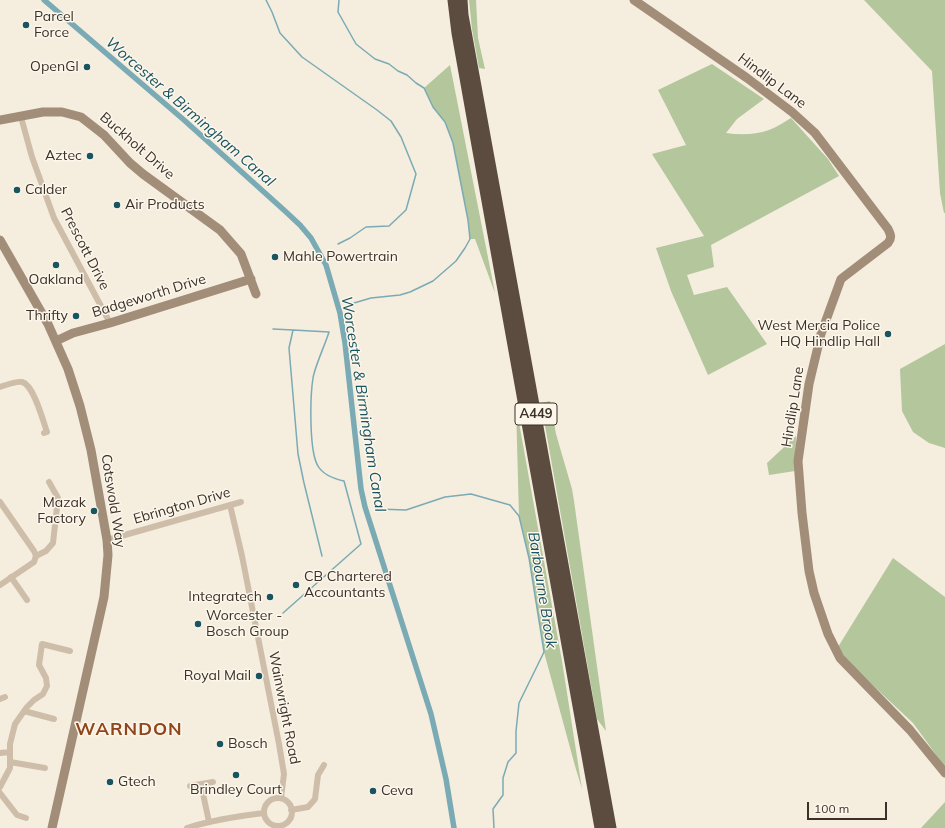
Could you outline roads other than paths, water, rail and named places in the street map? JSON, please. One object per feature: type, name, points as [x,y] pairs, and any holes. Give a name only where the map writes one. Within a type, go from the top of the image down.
[{"type":"highway","points":[[444,0],[458,33]]},
{"type":"highway","name":"A449","points":[[453,0],[600,828]]},
{"type":"highway","name":"A449","points":[[462,0],[611,828]]},
{"type":"street","name":"Hindlip Lane","points":[[634,0],[747,78],[792,112],[815,133],[863,195],[888,229],[891,236],[891,240],[888,243],[841,279],[821,334],[809,384],[798,461],[802,513],[809,571],[814,593],[828,634],[840,658],[910,730],[945,773]]},
{"type":"street","name":"Buckholt Drive","points":[[0,120],[43,112],[62,112],[81,117],[104,135],[130,163],[220,230],[241,254],[256,294]]},
{"type":"street","name":"Prescott Drive","points":[[21,117],[32,157],[54,218],[110,323]]},
{"type":"street","name":"Cotswold Way","points":[[0,240],[48,324],[68,369],[84,420],[96,470],[107,540],[108,555],[104,597],[52,828]]},
{"type":"street","name":"Badgeworth Drive","points":[[56,341],[73,333],[251,279]]},
{"type":"street","points":[[0,386],[20,382],[27,385],[32,392],[47,432],[44,433]]},
{"type":"street","points":[[36,556],[46,551],[53,543],[58,498],[49,482]]},
{"type":"street","points":[[0,502],[36,556],[34,562],[0,585]]},
{"type":"street","name":"Ebrington Drive","points":[[107,540],[241,502]]},
{"type":"street","name":"Wainwright Road","points":[[230,505],[242,556],[279,744],[284,774],[281,798]]},
{"type":"street","points":[[12,577],[27,600]]},
{"type":"street","points":[[22,592],[28,587]]},
{"type":"street","points":[[0,787],[10,768],[10,744],[15,724],[34,700],[44,694],[47,686],[46,678],[38,665],[42,644],[70,651]]},
{"type":"street","points":[[24,711],[54,719]]},
{"type":"street","points":[[0,753],[10,752]]},
{"type":"street","points":[[10,762],[46,768]]},
{"type":"street","points":[[292,810],[308,807],[315,799],[318,775],[324,764]]},
{"type":"street","points":[[190,786],[213,782]]},
{"type":"street","points":[[201,784],[209,822]]},
{"type":"street","points":[[0,793],[17,815],[26,818]]},
{"type":"street","points":[[281,798],[288,802],[292,810],[290,818],[285,826],[271,824],[264,813],[266,805],[272,799],[281,798]]},
{"type":"street","points":[[187,828],[235,816],[264,813]]},
{"type":"waterway","name":"Worcester & Birmingham Canal","points":[[44,0],[184,120],[300,225],[311,238],[326,265],[340,313],[345,343],[361,489],[365,507],[431,714],[446,779],[454,828]]},
{"type":"waterway","points":[[266,0],[280,33],[302,57],[391,121],[401,137],[416,174],[406,210],[389,226],[366,227],[338,244]]},
{"type":"waterway","name":"Barbourne Brook","points":[[339,0],[338,12],[356,44],[375,59],[389,64],[424,88],[433,107],[445,122],[453,143],[468,220],[470,239],[456,261],[433,281],[400,295],[371,298],[354,303]]},
{"type":"waterway","points":[[273,329],[293,330]]},
{"type":"waterway","name":"Barbourne Brook","points":[[283,613],[361,544],[344,481],[330,476],[320,469],[315,459],[313,449],[311,411],[313,378],[329,332],[293,330],[289,348],[298,454],[322,556]]},
{"type":"waterway","name":"Barbourne Brook","points":[[378,509],[406,510],[445,497],[471,494],[510,505],[519,516],[529,558],[544,652],[519,703],[516,731],[516,753],[508,762],[503,778],[503,795],[493,809],[494,828]]},
{"type":"place","name":"Parcel Force","points":[[26,25]]},
{"type":"place","name":"OpenGI","points":[[87,67]]},
{"type":"place","name":"Aztec","points":[[90,156]]},
{"type":"place","name":"Calder","points":[[17,190]]},
{"type":"place","name":"Air Products","points":[[117,205]]},
{"type":"place","name":"Mahle Powertrain","points":[[275,257]]},
{"type":"place","name":"Oakland","points":[[56,265]]},
{"type":"place","name":"Thrifty","points":[[76,316]]},
{"type":"place","name":"West Mercia Police HQ Hindlip Hall","points":[[888,334]]},
{"type":"place","name":"Mazak Factory","points":[[94,511]]},
{"type":"place","name":"CB Chartered Accountants","points":[[296,585]]},
{"type":"place","name":"Integratech","points":[[270,597]]},
{"type":"place","name":"Worcester - Bosch Group","points":[[198,624]]},
{"type":"place","name":"Royal Mail","points":[[259,676]]},
{"type":"place","name":"Bosch","points":[[220,744]]},
{"type":"place","name":"Brindley Court","points":[[236,775]]},
{"type":"place","name":"Gtech","points":[[110,782]]},
{"type":"place","name":"Ceva","points":[[373,791]]},
{"type":"district","name":"WARNDON","points":[[129,730]]}]
